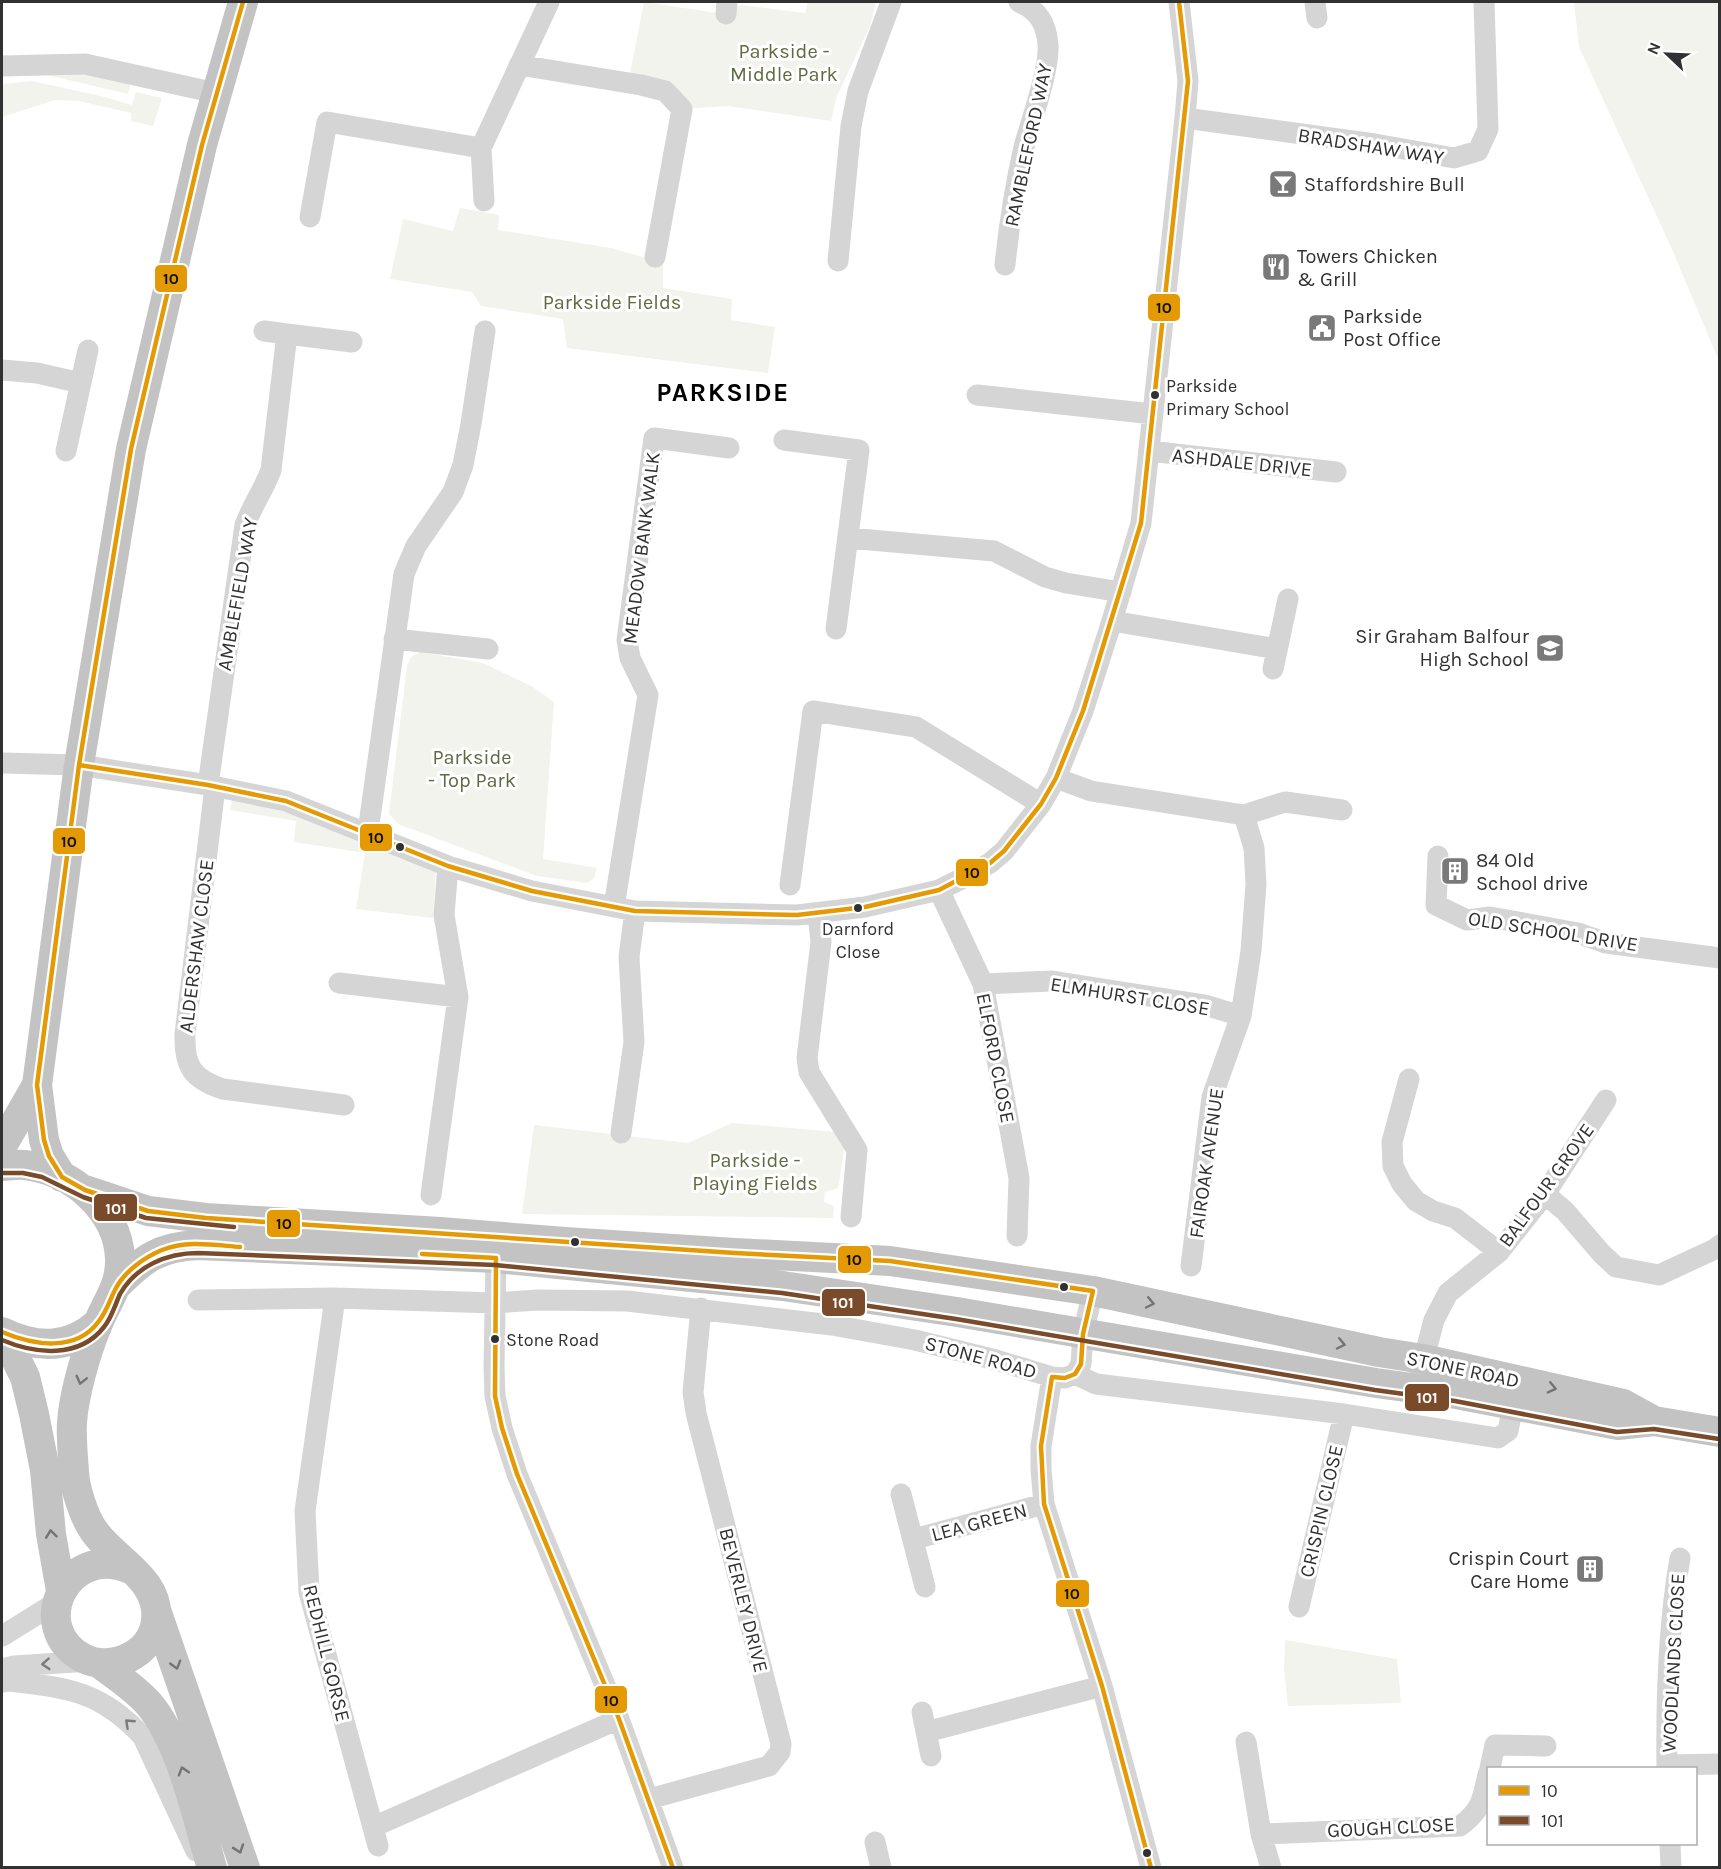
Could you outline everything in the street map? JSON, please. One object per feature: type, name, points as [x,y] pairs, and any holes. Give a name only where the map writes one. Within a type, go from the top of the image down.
[{"type":"highway","points":[[243,2],[202,145],[131,449],[79,765],[37,1085],[44,1140],[49,1156],[74,1184],[100,1207],[116,1237],[120,1258],[117,1285],[97,1324],[86,1357],[72,1422],[76,1486],[93,1531],[143,1579],[152,1593],[245,1868]]},
{"type":"highway","points":[[2,1146],[37,1085]]},
{"type":"highway","name":"STONE ROAD","points":[[2,1166],[24,1165],[45,1170],[74,1184],[147,1211],[206,1218],[890,1261],[1093,1291],[1423,1359],[1623,1404],[1654,1421]]},
{"type":"highway","name":"STONE ROAD","points":[[117,1285],[144,1261],[161,1250],[176,1246],[198,1245],[496,1258],[783,1286],[957,1312],[1418,1388],[1618,1425],[1654,1421],[1719,1432]]},
{"type":"highway","points":[[2,1332],[19,1340],[39,1344],[55,1343],[71,1340],[86,1333],[97,1324]]},
{"type":"highway","points":[[2,1337],[25,1377],[34,1414],[45,1470],[59,1597],[56,1621],[62,1638],[75,1652],[95,1662],[135,1690],[150,1706],[176,1748],[212,1868]]},
{"type":"highway","points":[[59,1597],[73,1575],[90,1565],[110,1563],[130,1569]]},
{"type":"highway","points":[[95,1662],[124,1660],[140,1650],[151,1635],[156,1610]]},
{"type":"street","points":[[483,201],[481,148],[549,2]]},
{"type":"street","points":[[838,261],[851,126],[858,92],[891,2]]},
{"type":"street","name":"RAMBLEFORD WAY","points":[[1005,265],[1013,202],[1024,148],[1045,69],[1048,45],[1044,21],[1031,7],[1019,2]]},
{"type":"street","points":[[2,763],[79,765],[212,786],[286,801],[448,866],[532,891],[635,911],[797,915],[818,913],[865,907],[939,890],[981,868],[1004,851],[1041,804],[1056,778],[1083,711],[1141,523],[1188,81],[1179,2]]},
{"type":"street","name":"BRADSHAW WAY","points":[[1185,118],[1375,144],[1454,158],[1478,151],[1488,129],[1484,2]]},
{"type":"street","points":[[2,66],[85,64],[216,93]]},
{"type":"street","points":[[519,65],[665,91],[682,109],[655,256]]},
{"type":"street","points":[[310,217],[327,122],[481,148]]},
{"type":"street","points":[[264,331],[352,342]]},
{"type":"street","points":[[368,832],[404,574],[416,546],[453,492],[463,465],[485,331]]},
{"type":"street","name":"AMBLEFIELD WAY","points":[[212,786],[245,525],[271,470],[287,334]]},
{"type":"street","points":[[66,451],[88,350]]},
{"type":"street","points":[[2,370],[37,373],[81,383]]},
{"type":"street","points":[[977,395],[1153,414]]},
{"type":"street","name":"MEADOW BANK WALK","points":[[614,907],[648,695],[630,658],[627,640],[654,438],[729,448]]},
{"type":"street","points":[[784,440],[859,450],[836,629]]},
{"type":"street","name":"ASHDALE DRIVE","points":[[1149,452],[1336,472]]},
{"type":"street","points":[[848,538],[994,551],[1045,577],[1066,583],[1121,592]]},
{"type":"street","points":[[1112,621],[1275,659],[1288,599]]},
{"type":"street","points":[[394,639],[488,649]]},
{"type":"street","points":[[790,885],[813,711],[916,728],[1041,804]]},
{"type":"street","points":[[1056,778],[1090,791],[1244,815],[1285,802],[1342,810]]},
{"type":"street","name":"ALDERSHAW CLOSE","points":[[212,786],[185,1034],[184,1048],[188,1063],[195,1075],[223,1089],[333,1097]]},
{"type":"street","name":"FAIROAK AVENUE","points":[[1191,1266],[1212,1097],[1241,1016],[1251,951],[1256,884],[1254,848],[1244,815]]},
{"type":"street","name":"OLD SCHOOL DRIVE","points":[[1438,856],[1436,904],[1467,920],[1490,917],[1578,933],[1606,943],[1719,958]]},
{"type":"street","points":[[431,1195],[458,997],[444,915],[448,866]]},
{"type":"street","name":"ELFORD CLOSE","points":[[939,890],[982,984],[1019,1178],[1017,1236]]},
{"type":"street","points":[[621,1133],[633,1042],[629,957],[635,911]]},
{"type":"street","points":[[818,913],[821,942],[807,1058],[809,1072],[857,1150],[851,1217]]},
{"type":"street","name":"ELMHURST CLOSE","points":[[982,984],[1052,981],[1205,1005],[1241,1016]]},
{"type":"street","points":[[339,983],[458,997]]},
{"type":"street","points":[[1409,1079],[1392,1142],[1393,1166],[1402,1184],[1416,1201],[1433,1211],[1455,1218],[1499,1252]]},
{"type":"street","name":"BALFOUR GROVE","points":[[1418,1388],[1434,1320],[1448,1293],[1499,1252],[1545,1194],[1606,1100]]},
{"type":"street","points":[[1545,1194],[1565,1210],[1602,1254],[1616,1266],[1659,1275],[1719,1245]]},
{"type":"street","points":[[496,1258],[495,1396],[502,1428],[518,1474],[619,1719],[650,1799],[673,1868]]},
{"type":"street","points":[[1093,1291],[1083,1334],[1081,1364],[1075,1374],[1096,1384],[1344,1414],[1498,1438],[1508,1431],[1513,1405]]},
{"type":"street","name":"STONE ROAD","points":[[198,1300],[335,1298],[495,1303],[538,1300],[627,1301],[832,1325],[915,1340],[996,1360],[1052,1377],[1065,1378],[1075,1374]]},
{"type":"street","name":"REDHILL GORSE","points":[[335,1298],[305,1511],[306,1561],[309,1592],[376,1836],[619,1719]]},
{"type":"street","name":"BEVERLEY DRIVE","points":[[650,1799],[769,1766],[780,1752],[781,1744],[696,1413],[693,1392],[701,1308]]},
{"type":"street","points":[[1052,1377],[1041,1446],[1044,1504],[1102,1686],[1148,1867]]},
{"type":"street","name":"CRISPIN CLOSE","points":[[1299,1607],[1344,1414]]},
{"type":"street","name":"LEA GREEN","points":[[901,1494],[925,1587]]},
{"type":"street","name":"LEA GREEN","points":[[914,1539],[1044,1504]]},
{"type":"street","name":"WOODLANDS CLOSE","points":[[1667,1767],[1667,1715],[1673,1598],[1680,1558]]},
{"type":"street","points":[[2,1636],[59,1597]]},
{"type":"street","points":[[2,1669],[14,1666],[95,1662]]},
{"type":"street","points":[[2,1682],[10,1681],[72,1690],[105,1704],[130,1723],[143,1737],[204,1868]]},
{"type":"street","points":[[931,1756],[924,1722],[1102,1686]]},
{"type":"street","points":[[1246,1742],[1261,1834],[1271,1868]]},
{"type":"street","points":[[1490,1767],[1495,1746],[1546,1746]]},
{"type":"street","points":[[1667,1767],[1719,1764]]},
{"type":"street","name":"GOUGH CLOSE","points":[[1261,1834],[1460,1826],[1473,1816],[1483,1801],[1487,1779]]},
{"type":"street","points":[[875,1842],[881,1868]]},
{"type":"street","points":[[1670,1845],[1671,1868]]},
{"type":"green space","name":"Parkside - Middle Park","points":[[644,2],[718,13],[742,5],[805,13],[808,2],[876,2],[870,26],[837,96],[831,121],[728,106],[682,109],[628,84]]},
{"type":"green space","points":[[1574,2],[1719,2],[1719,361],[1671,247],[1579,47]]},
{"type":"green space","points":[[43,74],[82,74],[131,82],[128,94]]},
{"type":"green space","points":[[32,81],[132,105],[136,92],[162,98],[153,126],[131,121],[131,113],[79,101],[55,100],[2,117],[2,84]]},
{"type":"green space","name":"Parkside Fields","points":[[460,208],[499,215],[498,230],[611,248],[663,263],[663,288],[732,299],[731,320],[775,327],[768,373],[567,348],[563,319],[481,306],[472,292],[390,279],[403,219],[453,231]]},
{"type":"green space","name":"Parkside - Top Park","points":[[420,652],[483,663],[533,687],[554,702],[543,859],[597,868],[594,878],[587,883],[537,876],[398,824],[389,814],[407,665],[411,657]]},
{"type":"green space","points":[[233,797],[272,802],[436,870],[433,918],[356,909],[365,853],[294,842],[296,821],[230,810]]},
{"type":"green space","name":"Parkside - Playing Fields","points":[[732,1123],[847,1133],[838,1188],[825,1192],[824,1202],[834,1206],[833,1218],[522,1214],[534,1125],[688,1143]]},
{"type":"green space","points":[[1285,1640],[1397,1659],[1401,1703],[1288,1706],[1284,1670]]},
{"type":"transit line","name":"10","points":[[243,2],[202,145],[131,449],[79,765],[37,1085],[44,1140],[49,1156],[62,1177],[85,1190],[148,1211],[206,1218],[890,1261],[1093,1291],[1083,1334],[1081,1364],[1075,1374],[1065,1378],[1052,1377],[1041,1446],[1044,1504],[1102,1686],[1151,1868]]},
{"type":"transit line","name":"10","points":[[79,765],[208,785],[286,801],[448,866],[532,891],[635,911],[797,915],[865,907],[939,890],[990,863],[1004,851],[1041,804],[1056,778],[1083,711],[1141,523],[1188,81],[1179,2]]},
{"type":"transit line","name":"101","points":[[2,1173],[23,1173],[42,1177],[83,1197],[146,1218],[234,1227]]},
{"type":"transit line","name":"10","points":[[2,1332],[40,1343],[66,1342],[78,1338],[90,1331],[99,1321],[125,1276],[149,1256],[181,1245],[240,1247]]},
{"type":"transit line","name":"101","points":[[2,1340],[28,1348],[56,1351],[82,1344],[104,1327],[120,1294],[135,1276],[153,1263],[175,1255],[198,1253],[495,1265],[782,1293],[956,1319],[1375,1390],[1455,1401],[1617,1432],[1654,1429],[1719,1439]]},
{"type":"transit line","name":"10","points":[[422,1254],[496,1258],[495,1396],[502,1428],[517,1474],[619,1719],[673,1868]]},
{"type":"place","name":"Staffordshire Bull","points":[[1283,184]]},
{"type":"place","name":"Towers Chicken & Grill","points":[[1276,267]]},
{"type":"place","name":"Parkside Post Office","points":[[1322,328]]},
{"type":"place","name":"Parkside Primary School","points":[[1155,395]]},
{"type":"place","name":"Sir Graham Balfour High School","points":[[1550,648]]},
{"type":"place","name":"84 Old School drive","points":[[1455,871]]},
{"type":"place","name":"Darnford Close","points":[[858,908]]},
{"type":"place","name":"Stone Road","points":[[495,1339]]},
{"type":"place","name":"Crispin Court Care Home","points":[[1590,1569]]},
{"type":"district","name":"PARKSIDE","points":[[723,392]]}]
